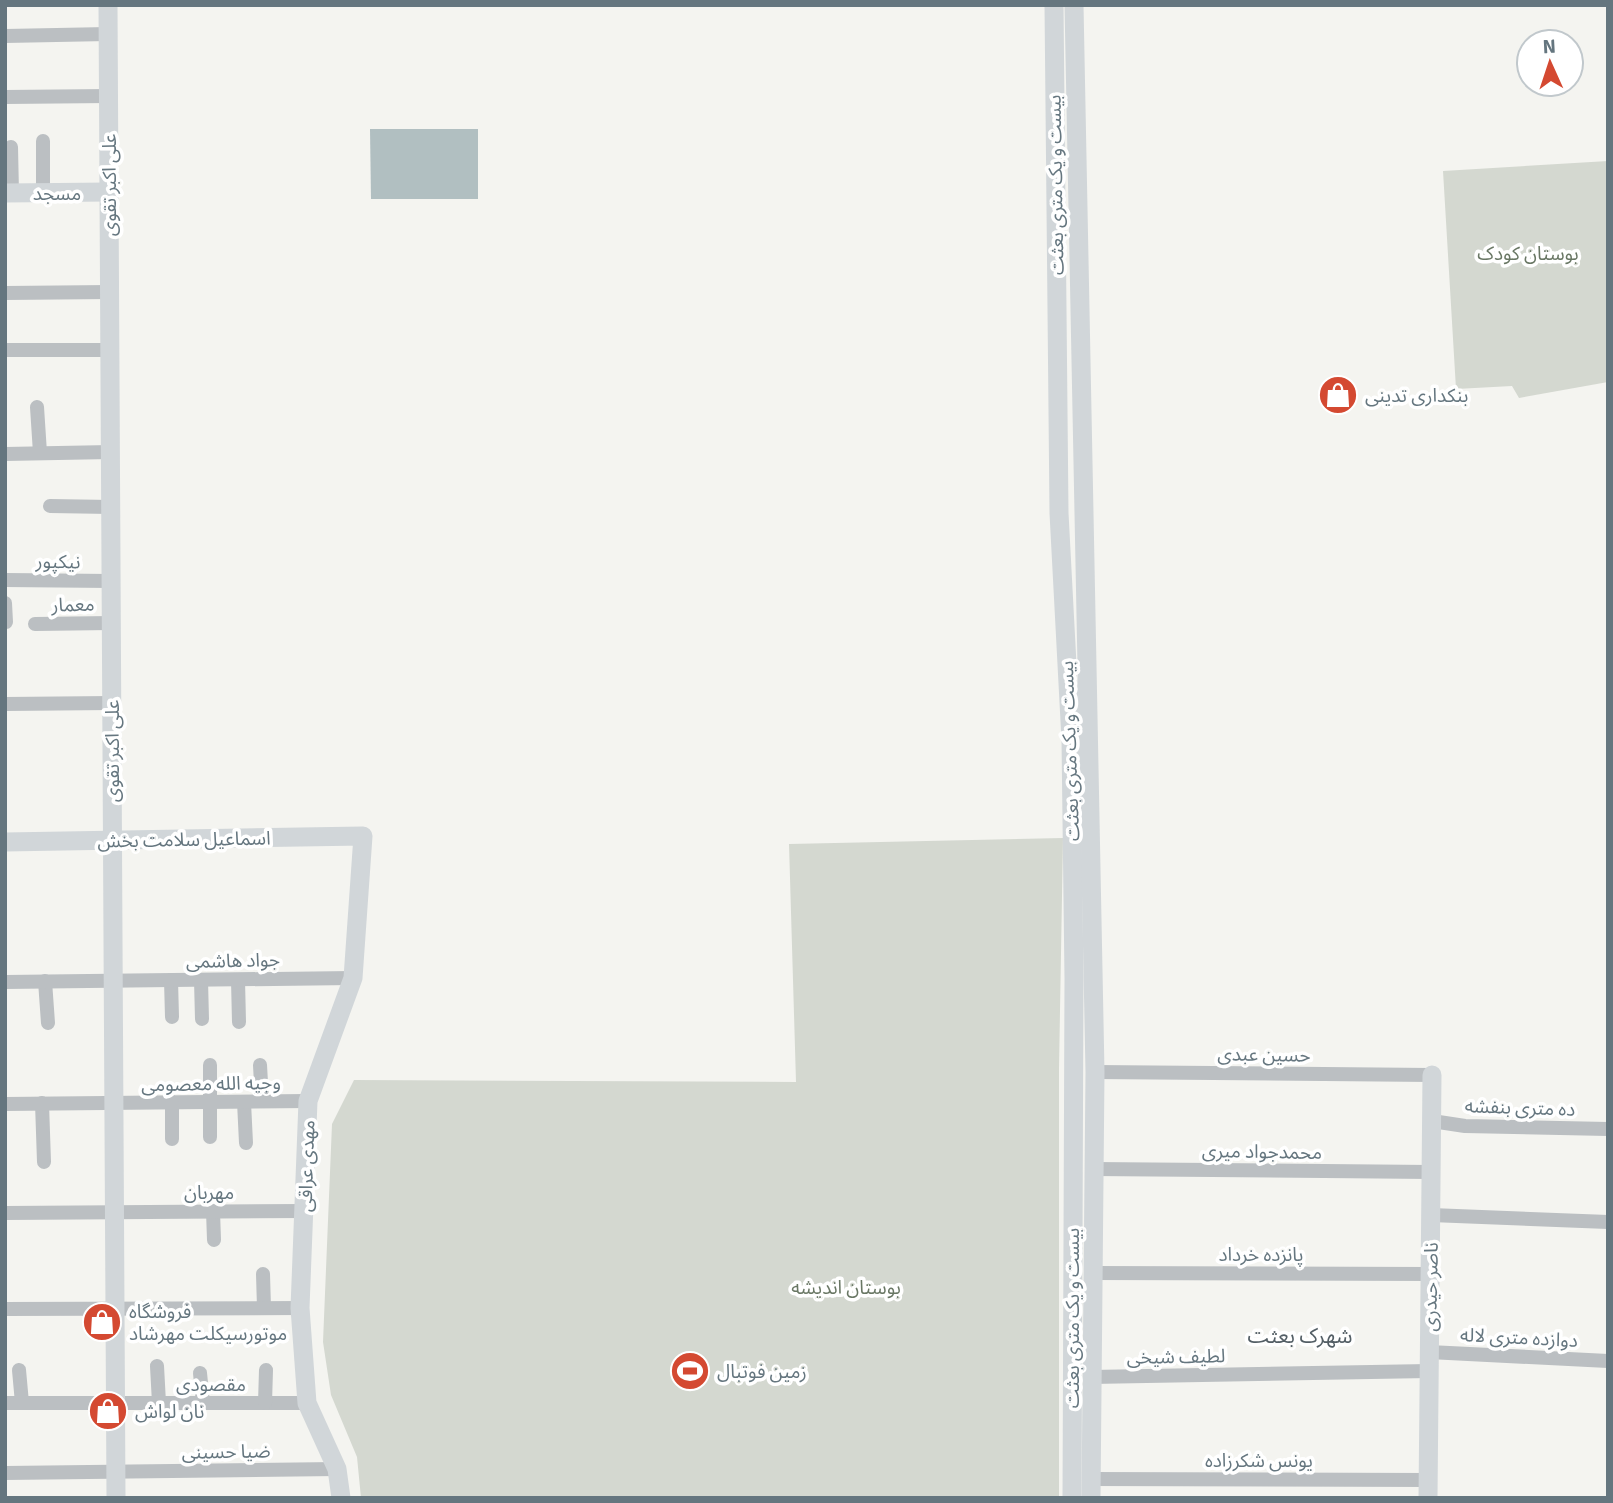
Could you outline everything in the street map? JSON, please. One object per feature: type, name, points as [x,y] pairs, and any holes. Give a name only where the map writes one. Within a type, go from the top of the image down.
[{"type":"street","name":"علی اکبر تقوی","points":[[108,5],[116,1498]]},
{"type":"street","name":"بیست و یک متری بعثت","points":[[1054,5],[1059,513],[1071,740],[1074,978],[1072,1498]]},
{"type":"street","name":"بیست و یک متری بعثت","points":[[1074,5],[1095,1072],[1091,1489]]},
{"type":"street","points":[[5,36],[108,34]]},
{"type":"street","points":[[5,97],[109,96]]},
{"type":"street","points":[[43,141],[43,193]]},
{"type":"street","points":[[9,193],[11,147]]},
{"type":"street","name":"مسجد","points":[[9,193],[109,192]]},
{"type":"street","points":[[5,293],[110,292]]},
{"type":"street","points":[[5,350],[110,349]]},
{"type":"street","points":[[37,407],[40,453]]},
{"type":"street","points":[[5,454],[111,452]]},
{"type":"street","points":[[50,506],[111,507]]},
{"type":"street","name":"نیکپور","points":[[5,580],[111,581]]},
{"type":"street","points":[[5,603],[6,622]]},
{"type":"street","name":"معمار","points":[[36,624],[111,623]]},
{"type":"street","points":[[5,704],[112,703]]},
{"type":"street","name":"اسماعیل سلامت بخش","points":[[5,842],[363,836]]},
{"type":"street","name":"مهدی عراقی","points":[[341,1498],[337,1469],[307,1403],[300,1308],[308,1101],[354,978],[363,836]]},
{"type":"street","name":"جواد هاشمی","points":[[5,982],[354,978]]},
{"type":"street","points":[[238,979],[239,1022]]},
{"type":"street","points":[[171,980],[173,1017]]},
{"type":"street","points":[[201,980],[202,1019]]},
{"type":"street","points":[[45,981],[48,1023]]},
{"type":"street","points":[[210,1065],[210,1137]]},
{"type":"street","points":[[260,1065],[262,1101]]},
{"type":"street","name":"حسین عبدی","points":[[1095,1072],[1432,1075]]},
{"type":"street","name":"ناصر حیدری","points":[[1428,1489],[1432,1075]]},
{"type":"street","name":"وجیه الله معصومی","points":[[5,1104],[308,1101]]},
{"type":"street","points":[[172,1102],[172,1139]]},
{"type":"street","points":[[244,1102],[246,1143]]},
{"type":"street","points":[[42,1103],[44,1162]]},
{"type":"street","name":"ده متری بنفشه","points":[[1432,1121],[1465,1126],[1608,1129]]},
{"type":"street","name":"محمدجواد میری","points":[[1093,1169],[1431,1172]]},
{"type":"street","points":[[213,1211],[214,1240]]},
{"type":"street","name":"مهربان","points":[[5,1213],[304,1211]]},
{"type":"street","points":[[1431,1215],[1608,1222]]},
{"type":"street","name":"پانزده خرداد","points":[[1091,1273],[1430,1274]]},
{"type":"street","points":[[263,1274],[264,1308]]},
{"type":"street","points":[[5,1309],[300,1308]]},
{"type":"street","name":"دوازده متری لاله","points":[[1429,1362],[1608,1361]]},
{"type":"street","name":"لطیف شیخی","points":[[1091,1377],[1429,1362]]},
{"type":"street","points":[[157,1366],[159,1403]]},
{"type":"street","points":[[19,1370],[22,1403]]},
{"type":"street","points":[[265,1403],[266,1370]]},
{"type":"street","points":[[200,1373],[203,1403]]},
{"type":"street","name":"مقصودی","points":[[5,1403],[307,1403]]},
{"type":"street","name":"ضیا حسینی","points":[[5,1473],[337,1469]]},
{"type":"street","name":"یونس شکرزاده","points":[[1091,1489],[1428,1489]]},
{"type":"green space","name":"بوستان کودک","points":[[1608,161],[1608,382],[1519,398],[1512,386],[1456,389],[1443,171]]},
{"type":"green space","name":"بوستان اندیشه","points":[[1063,838],[1059,1069],[1059,1498],[361,1498],[357,1457],[331,1395],[323,1342],[332,1124],[354,1080],[796,1082],[789,844]]},
{"type":"shaded area","points":[[370,129],[478,129],[478,199],[371,199]]},
{"type":"place","name":"بنکداری تدینی","points":[[1338,395]]},
{"type":"place","name":"فروشگاه موتورسیکلت مهرشاد","points":[[102,1322]]},
{"type":"place","name":"زمین فوتبال","points":[[690,1371]]},
{"type":"place","name":"نان لواش","points":[[108,1411]]},
{"type":"district","name":"شهرک بعثت","points":[[1300,1336]]}]
